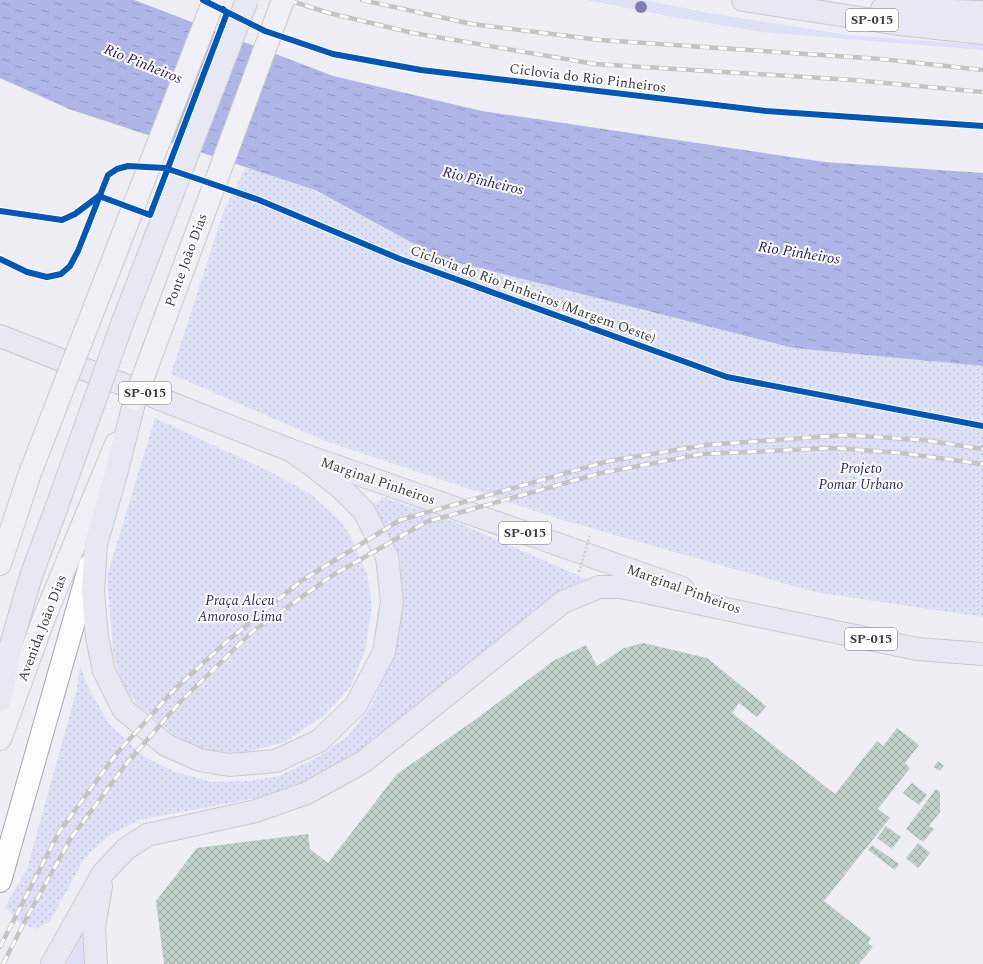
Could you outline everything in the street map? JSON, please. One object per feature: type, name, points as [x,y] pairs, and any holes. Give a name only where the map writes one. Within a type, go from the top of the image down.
[{"type":"highway","points":[[0,700],[11,645],[31,576],[122,324],[247,0]]},
{"type":"highway","points":[[752,2],[983,12]]},
{"type":"highway","name":"SP-015","points":[[752,2],[899,24],[983,32]]},
{"type":"highway","name":"Marginal Pinheiros","points":[[0,336],[290,450],[760,616]]},
{"type":"highway","points":[[134,398],[116,474],[96,544],[93,591],[97,637],[104,671],[123,709],[166,745],[200,760],[229,765],[276,761],[319,741],[356,705],[384,652],[392,602],[387,556],[364,512],[341,488],[314,466],[290,450]]},
{"type":"highway","points":[[52,964],[102,873],[126,849],[147,835],[256,811],[307,793],[357,765],[563,602],[599,587],[621,587],[760,616]]},
{"type":"highway","name":"SP-015","points":[[760,616],[917,649],[983,654]]},
{"type":"highway","points":[[96,964],[94,927],[102,873]]},
{"type":"main road","points":[[0,564],[30,473],[214,0]]},
{"type":"main road","name":"Ponte João Dias","points":[[86,519],[134,398],[283,0]]},
{"type":"main road","points":[[0,527],[19,503]]},
{"type":"main road","name":"Avenida João Dias","points":[[0,739],[44,618],[86,519]]},
{"type":"main road","points":[[0,881],[96,544]]},
{"type":"path","points":[[579,572],[590,536]]},
{"type":"green space","points":[[587,0],[644,0],[708,13],[848,35],[983,45],[983,50],[762,32]]},
{"type":"green space","name":"Projeto Pomar Urbano","points":[[246,167],[309,188],[440,258],[793,348],[983,366],[983,617],[815,592],[563,520],[323,440],[171,374],[224,210]]},
{"type":"green space","name":"Praça Alceu Amoroso Lima","points":[[155,418],[271,472],[312,495],[343,524],[351,537],[367,574],[372,606],[365,650],[351,686],[323,716],[285,742],[241,753],[201,752],[182,741],[141,708],[124,689],[113,653],[107,576]]},
{"type":"green space","points":[[383,497],[456,522],[591,581],[564,589],[368,745],[316,777],[262,797],[139,820],[107,837],[84,859],[50,921],[36,929],[20,923],[5,907],[27,869],[77,689],[80,666],[87,685],[109,724],[143,756],[175,772],[212,782],[248,781],[279,776],[318,757],[348,736],[372,705],[390,662],[373,505]]},
{"type":"green space","points":[[81,936],[90,937],[93,964],[67,964]]},
{"type":"water","name":"Rio Pinheiros","points":[[0,0],[134,0],[333,76],[482,111],[825,162],[983,173],[983,366],[793,348],[440,258],[315,190],[69,109],[0,78]]},
{"type":"building","points":[[643,643],[707,658],[766,706],[757,717],[739,703],[732,713],[835,794],[877,741],[883,746],[897,728],[919,745],[905,763],[910,768],[878,809],[890,818],[824,901],[871,938],[868,943],[873,947],[859,964],[164,964],[156,901],[197,848],[308,834],[310,849],[328,863],[397,774],[479,717],[553,661],[586,645],[597,666],[624,648]]},
{"type":"building","points":[[938,761],[944,766],[940,771],[934,767]]},
{"type":"building","points":[[912,783],[927,795],[919,805],[903,793]]},
{"type":"building","points":[[936,789],[940,792],[940,812],[929,826],[934,829],[923,842],[906,829]]},
{"type":"building","points":[[886,826],[901,837],[892,849],[877,838]]},
{"type":"building","points":[[918,843],[930,853],[918,868],[906,858]]},
{"type":"building","points":[[872,845],[899,864],[895,870],[868,850]]},
{"type":"railway","points":[[288,0],[329,13],[413,33],[595,64],[853,80],[983,92]]},
{"type":"railway","points":[[362,0],[472,24],[600,40],[881,59],[983,70]]},
{"type":"railway","points":[[0,947],[59,832],[117,753],[174,690],[225,643],[301,581],[400,520],[609,461],[706,445],[845,435],[924,440],[983,449]]},
{"type":"railway","points":[[3,964],[71,838],[127,763],[181,701],[252,632],[333,575],[426,522],[601,473],[702,454],[833,448],[901,453],[983,464]]},
{"type":"cycle path","name":"Ciclovia do Rio Pinheiros","points":[[203,0],[265,31],[333,54],[421,70],[766,111],[983,126]]},
{"type":"cycle path","points":[[99,196],[150,215],[227,13],[223,9]]},
{"type":"cycle path","name":"Ciclovia do Rio Pinheiros (Margem Oeste)","points":[[0,259],[27,272],[47,277],[61,274],[70,266],[78,251],[108,175],[117,169],[128,166],[165,168],[259,200],[400,259],[727,377],[983,426]]},
{"type":"cycle path","points":[[0,211],[62,220],[75,214],[99,196]]}]
